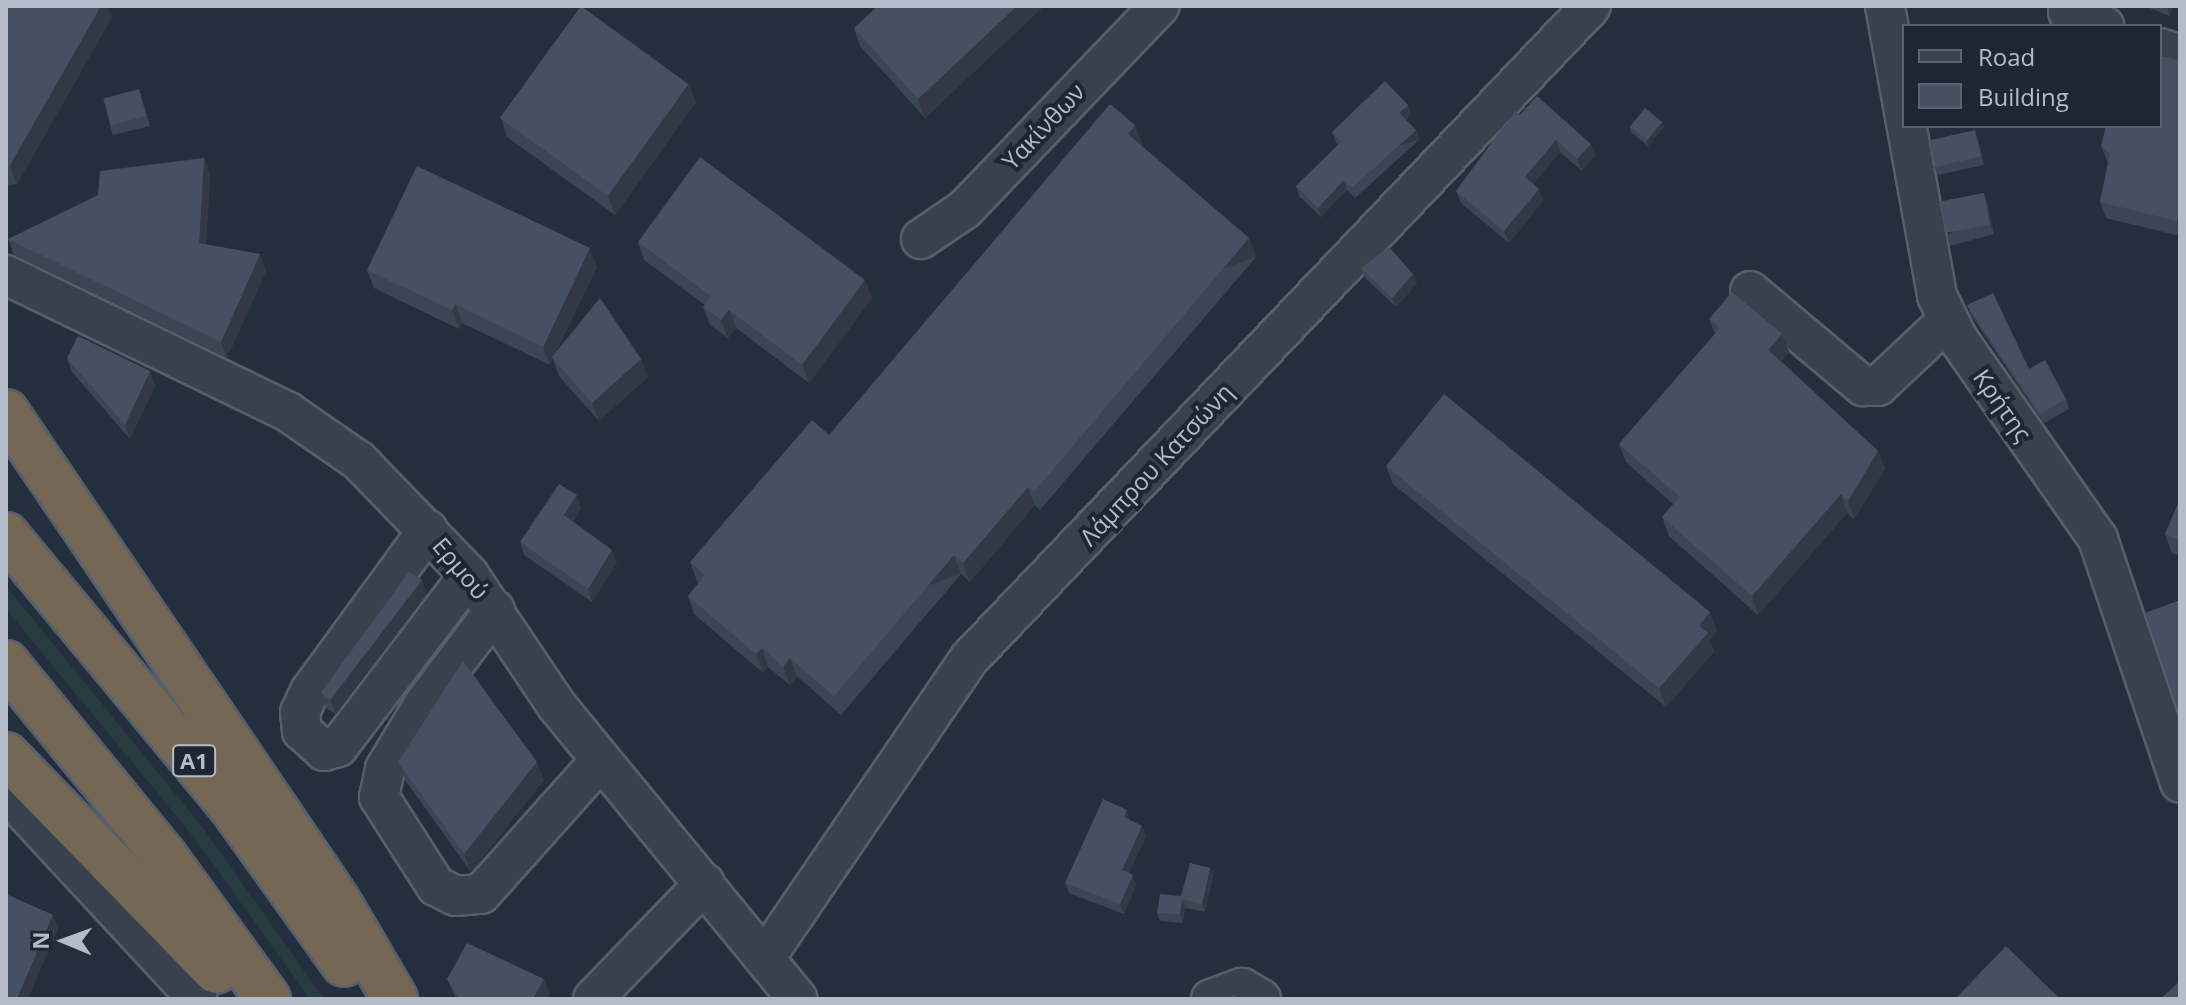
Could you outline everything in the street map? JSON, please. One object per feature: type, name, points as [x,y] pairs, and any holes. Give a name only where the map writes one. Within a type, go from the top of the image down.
[{"type":"highway","points":[[6,412],[328,886],[395,999]]},
{"type":"highway","name":"Α1","points":[[6,535],[231,806],[368,999]]},
{"type":"highway","points":[[6,663],[167,860],[268,999]]},
{"type":"highway","points":[[6,755],[92,836],[239,999]]},
{"type":"street","name":"Υακίνθων","points":[[921,239],[965,209],[1160,6]]},
{"type":"street","name":"Λάμπρου Κατσώνη","points":[[765,958],[970,658],[1591,6]]},
{"type":"street","name":"Κρήτης","points":[[1885,6],[1902,114]]},
{"type":"street","points":[[2068,12],[2099,24]]},
{"type":"street","name":"Κρήτης","points":[[1904,128],[1914,190],[1947,321],[2098,539],[2180,783]]},
{"type":"street","name":"Ερμού","points":[[6,275],[288,412],[359,461],[469,575],[600,761],[705,883],[798,999]]},
{"type":"street","points":[[1750,291],[1863,386],[1878,386],[1947,321]]},
{"type":"street","points":[[428,530],[310,691],[300,712],[302,731],[324,751],[338,747],[469,575]]},
{"type":"street","points":[[495,610],[385,769],[379,797],[436,886],[456,896],[481,894],[600,761]]},
{"type":"street","points":[[6,792],[198,999]]},
{"type":"street","points":[[593,999],[705,883]]},
{"type":"street","points":[[1211,999],[1242,988],[1261,999]]},
{"type":"green space","points":[[6,586],[203,828],[324,999],[310,999],[193,836],[6,609]]},
{"type":"building","points":[[6,6],[101,6],[10,165],[6,166]]},
{"type":"building","points":[[581,6],[689,84],[607,196],[500,118]]},
{"type":"building","points":[[878,6],[1017,6],[918,99],[854,28]]},
{"type":"building","points":[[2162,56],[2180,60],[2180,205],[2177,221],[2100,202],[2110,154],[2101,146],[2106,128],[2162,128]]},
{"type":"building","points":[[1385,81],[1408,105],[1399,113],[1416,130],[1352,188],[1344,180],[1318,208],[1296,186],[1341,142],[1332,132]]},
{"type":"building","points":[[139,89],[146,116],[111,126],[103,99]]},
{"type":"building","points":[[1537,96],[1591,144],[1577,159],[1556,140],[1525,177],[1539,189],[1504,231],[1456,191],[1515,111],[1520,115]]},
{"type":"building","points":[[1110,104],[1135,125],[1128,134],[1249,238],[1034,492],[1028,487],[963,563],[954,555],[834,696],[790,658],[783,667],[762,648],[756,654],[688,596],[705,575],[690,562],[812,420],[829,435]]},
{"type":"building","points":[[1645,108],[1662,122],[1647,140],[1630,127]]},
{"type":"building","points":[[1975,130],[1981,156],[1935,167],[1929,141]]},
{"type":"building","points":[[700,157],[865,280],[802,365],[729,310],[721,320],[703,307],[711,296],[638,242]]},
{"type":"building","points":[[204,158],[199,243],[260,254],[221,342],[8,239],[98,195],[100,171]]},
{"type":"building","points":[[417,166],[590,248],[543,347],[455,304],[452,310],[367,270]]},
{"type":"building","points":[[1984,193],[1990,224],[1946,233],[1940,202]]},
{"type":"building","points":[[1389,247],[1413,274],[1392,298],[1361,268]]},
{"type":"building","points":[[1732,292],[1782,334],[1768,350],[1878,451],[1848,501],[1841,494],[1752,596],[1662,517],[1680,497],[1619,444],[1720,328],[1709,319]]},
{"type":"building","points":[[1993,293],[2029,369],[2045,360],[2066,399],[2040,414],[1967,305]]},
{"type":"building","points":[[600,298],[641,359],[592,403],[552,357]]},
{"type":"building","points":[[78,336],[150,371],[125,425],[67,358]]},
{"type":"building","points":[[1444,394],[1710,612],[1699,626],[1708,633],[1659,688],[1386,466]]},
{"type":"building","points":[[559,484],[577,495],[564,515],[612,550],[588,589],[520,542]]},
{"type":"building","points":[[2180,499],[2180,540],[2165,534]]},
{"type":"building","points":[[409,572],[422,580],[330,700],[321,693],[324,688]]},
{"type":"building","points":[[2180,600],[2180,715],[2145,613]]},
{"type":"building","points":[[463,661],[537,762],[464,854],[398,762]]},
{"type":"building","points":[[1103,799],[1127,810],[1124,817],[1142,826],[1122,870],[1133,875],[1120,904],[1065,883]]},
{"type":"building","points":[[1190,863],[1210,868],[1202,904],[1182,899],[1180,914],[1157,913],[1160,894],[1181,896]]},
{"type":"building","points":[[6,894],[53,915],[17,999],[6,999]]},
{"type":"building","points":[[467,943],[544,979],[533,999],[460,999],[447,979]]},
{"type":"building","points":[[2006,946],[2060,999],[1955,999]]},
{"type":"building","points":[[2180,981],[2180,999],[2160,999]]}]
